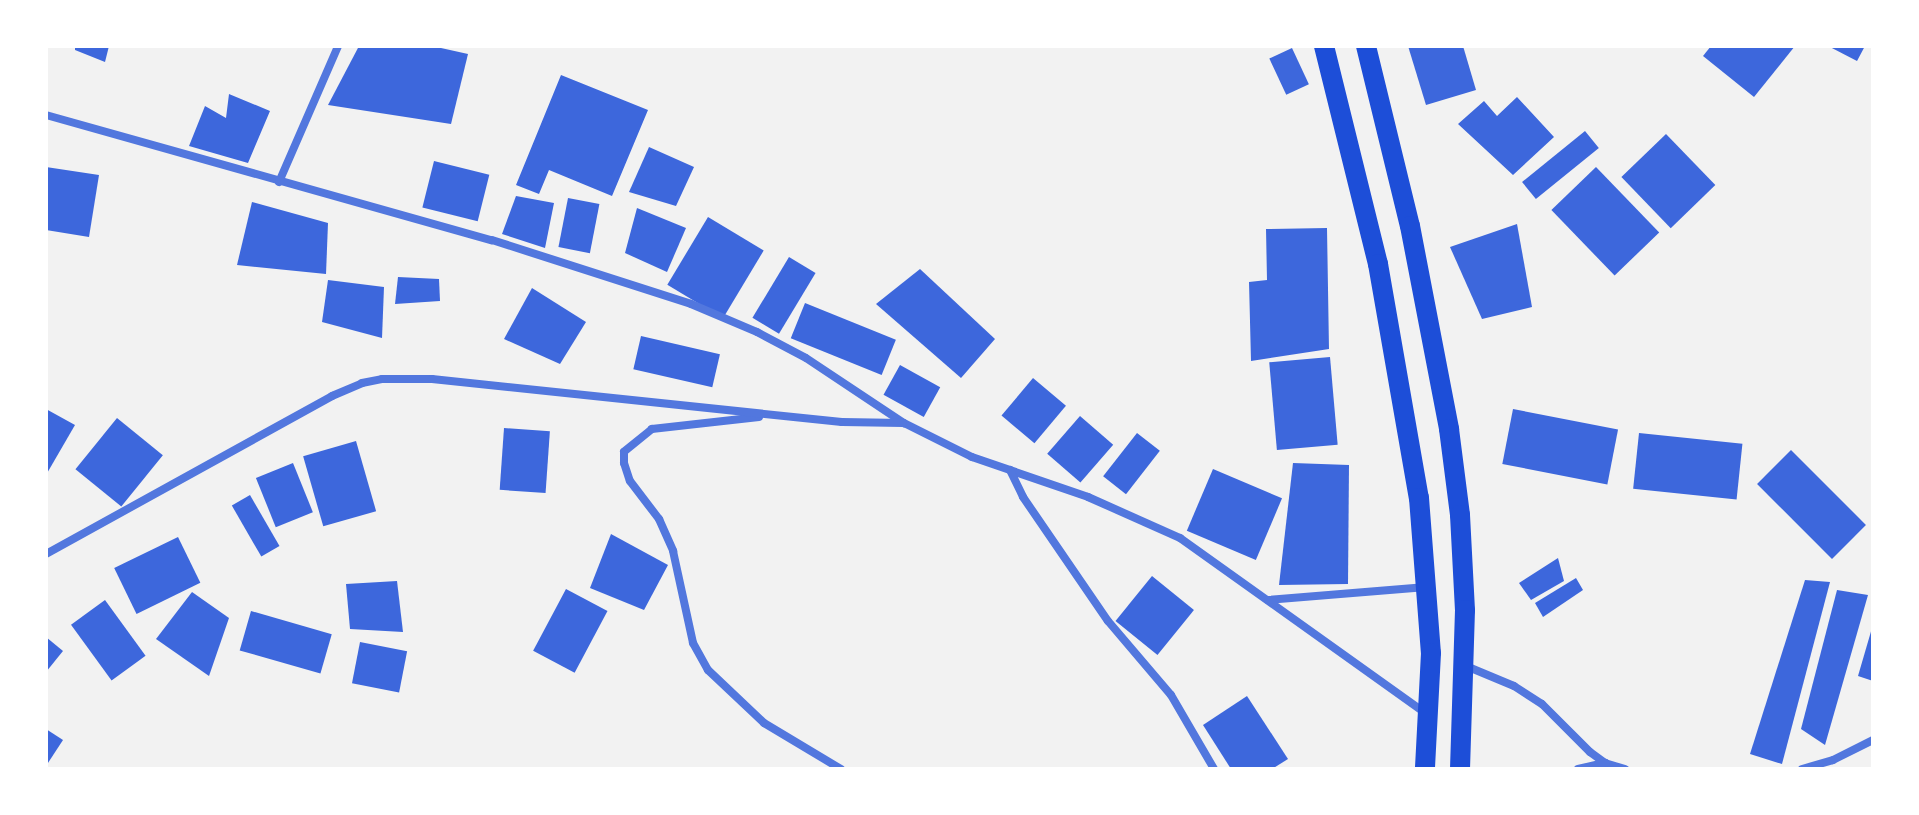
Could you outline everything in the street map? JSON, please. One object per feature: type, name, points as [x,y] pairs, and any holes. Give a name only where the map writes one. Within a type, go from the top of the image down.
[{"type":"highway","points":[[1324,46],[1378,264],[1419,498],[1431,653],[1425,769]]},
{"type":"highway","points":[[1366,46],[1410,226],[1449,429],[1460,515],[1466,666],[1460,769]]},
{"type":"street","points":[[279,182],[338,46]]},
{"type":"street","points":[[46,115],[492,240],[691,304],[806,358],[904,423],[972,457],[1088,497],[1180,538],[1429,716]]},
{"type":"street","points":[[46,554],[247,441],[362,383],[432,379],[842,422],[904,423]]},
{"type":"street","points":[[771,415],[652,429],[624,452],[624,463],[630,481],[659,519],[673,551],[693,643],[708,670],[764,723],[841,769]]},
{"type":"street","points":[[1010,470],[1023,497],[1108,621],[1171,695],[1214,769]]},
{"type":"street","points":[[1267,600],[1426,587]]},
{"type":"street","points":[[1466,666],[1514,686],[1542,704],[1605,763],[1625,769]]},
{"type":"street","points":[[1802,769],[1833,760],[1873,740]]},
{"type":"street","points":[[1578,769],[1605,763]]},
{"type":"building","points":[[75,46],[109,46],[105,62],[75,50]]},
{"type":"building","points":[[359,46],[432,46],[468,54],[451,124],[328,105]]},
{"type":"building","points":[[1408,46],[1463,46],[1476,90],[1426,105]]},
{"type":"building","points":[[1711,46],[1795,46],[1754,97],[1703,56]]},
{"type":"building","points":[[1828,46],[1865,46],[1857,61]]},
{"type":"building","points":[[1292,48],[1309,84],[1286,95],[1269,59]]},
{"type":"building","points":[[561,75],[648,110],[612,196],[549,170],[539,194],[516,185]]},
{"type":"building","points":[[229,94],[270,111],[248,163],[189,146],[205,106],[226,118]]},
{"type":"building","points":[[1517,97],[1554,137],[1513,175],[1458,124],[1484,101],[1497,116]]},
{"type":"building","points":[[1585,131],[1599,148],[1536,199],[1522,182]]},
{"type":"building","points":[[1666,134],[1715,185],[1671,228],[1621,177]]},
{"type":"building","points":[[649,147],[694,167],[676,206],[629,192]]},
{"type":"building","points":[[434,161],[489,175],[478,221],[422,208]]},
{"type":"building","points":[[46,167],[99,175],[89,237],[46,230]]},
{"type":"building","points":[[1596,167],[1659,232],[1615,276],[1551,210]]},
{"type":"building","points":[[516,196],[554,203],[545,248],[502,234]]},
{"type":"building","points":[[568,198],[599,204],[590,253],[558,247]]},
{"type":"building","points":[[252,202],[328,223],[326,274],[237,265]]},
{"type":"building","points":[[637,208],[686,228],[667,272],[625,253]]},
{"type":"building","points":[[708,217],[764,250],[723,318],[667,285]]},
{"type":"building","points":[[1517,224],[1532,307],[1482,319],[1450,247]]},
{"type":"building","points":[[1327,228],[1329,349],[1251,361],[1249,282],[1267,280],[1266,229]]},
{"type":"building","points":[[789,257],[816,273],[779,334],[752,318]]},
{"type":"building","points":[[920,269],[995,339],[961,378],[876,304]]},
{"type":"building","points":[[398,277],[439,279],[440,301],[395,304]]},
{"type":"building","points":[[328,280],[384,287],[382,338],[322,322]]},
{"type":"building","points":[[532,288],[586,322],[560,364],[504,339]]},
{"type":"building","points":[[805,303],[896,340],[882,375],[791,338]]},
{"type":"building","points":[[641,336],[720,354],[712,387],[633,369]]},
{"type":"building","points":[[1330,357],[1338,445],[1277,450],[1269,362]]},
{"type":"building","points":[[900,365],[940,387],[924,417],[884,395]]},
{"type":"building","points":[[1033,378],[1066,406],[1034,443],[1002,416]]},
{"type":"building","points":[[46,409],[75,425],[46,475]]},
{"type":"building","points":[[1513,409],[1618,429],[1607,484],[1502,464]]},
{"type":"building","points":[[1080,416],[1113,445],[1080,483],[1047,454]]},
{"type":"building","points":[[117,418],[163,455],[121,506],[75,469]]},
{"type":"building","points":[[504,428],[550,431],[546,493],[500,490]]},
{"type":"building","points":[[1137,433],[1160,451],[1126,494],[1103,476]]},
{"type":"building","points":[[1639,433],[1742,444],[1737,500],[1633,489]]},
{"type":"building","points":[[356,441],[376,511],[323,526],[303,456]]},
{"type":"building","points":[[1791,450],[1866,525],[1832,559],[1757,484]]},
{"type":"building","points":[[293,463],[313,512],[276,527],[256,478]]},
{"type":"building","points":[[1293,463],[1349,465],[1348,584],[1279,585]]},
{"type":"building","points":[[1213,469],[1282,498],[1256,560],[1187,531]]},
{"type":"building","points":[[250,495],[280,546],[261,557],[232,506]]},
{"type":"building","points":[[611,534],[668,565],[644,610],[590,588]]},
{"type":"building","points":[[178,537],[200,583],[137,614],[114,568]]},
{"type":"building","points":[[1558,558],[1564,581],[1531,600],[1519,583]]},
{"type":"building","points":[[1152,576],[1194,610],[1157,655],[1115,621]]},
{"type":"building","points":[[1576,578],[1583,590],[1543,617],[1535,603]]},
{"type":"building","points":[[1805,580],[1830,582],[1782,764],[1750,754]]},
{"type":"building","points":[[397,581],[403,632],[350,629],[346,584]]},
{"type":"building","points":[[566,589],[607,611],[575,673],[533,651]]},
{"type":"building","points":[[1837,590],[1868,595],[1825,745],[1801,729]]},
{"type":"building","points":[[192,592],[229,618],[209,676],[156,639]]},
{"type":"building","points":[[105,600],[146,656],[112,681],[71,625]]},
{"type":"building","points":[[251,611],[332,634],[320,674],[240,650]]},
{"type":"building","points":[[1873,628],[1873,681],[1858,676]]},
{"type":"building","points":[[46,637],[63,651],[46,672]]},
{"type":"building","points":[[360,642],[407,651],[399,692],[352,683]]},
{"type":"building","points":[[1247,696],[1288,759],[1272,769],[1231,769],[1203,725]]},
{"type":"building","points":[[46,729],[63,740],[46,766]]}]
